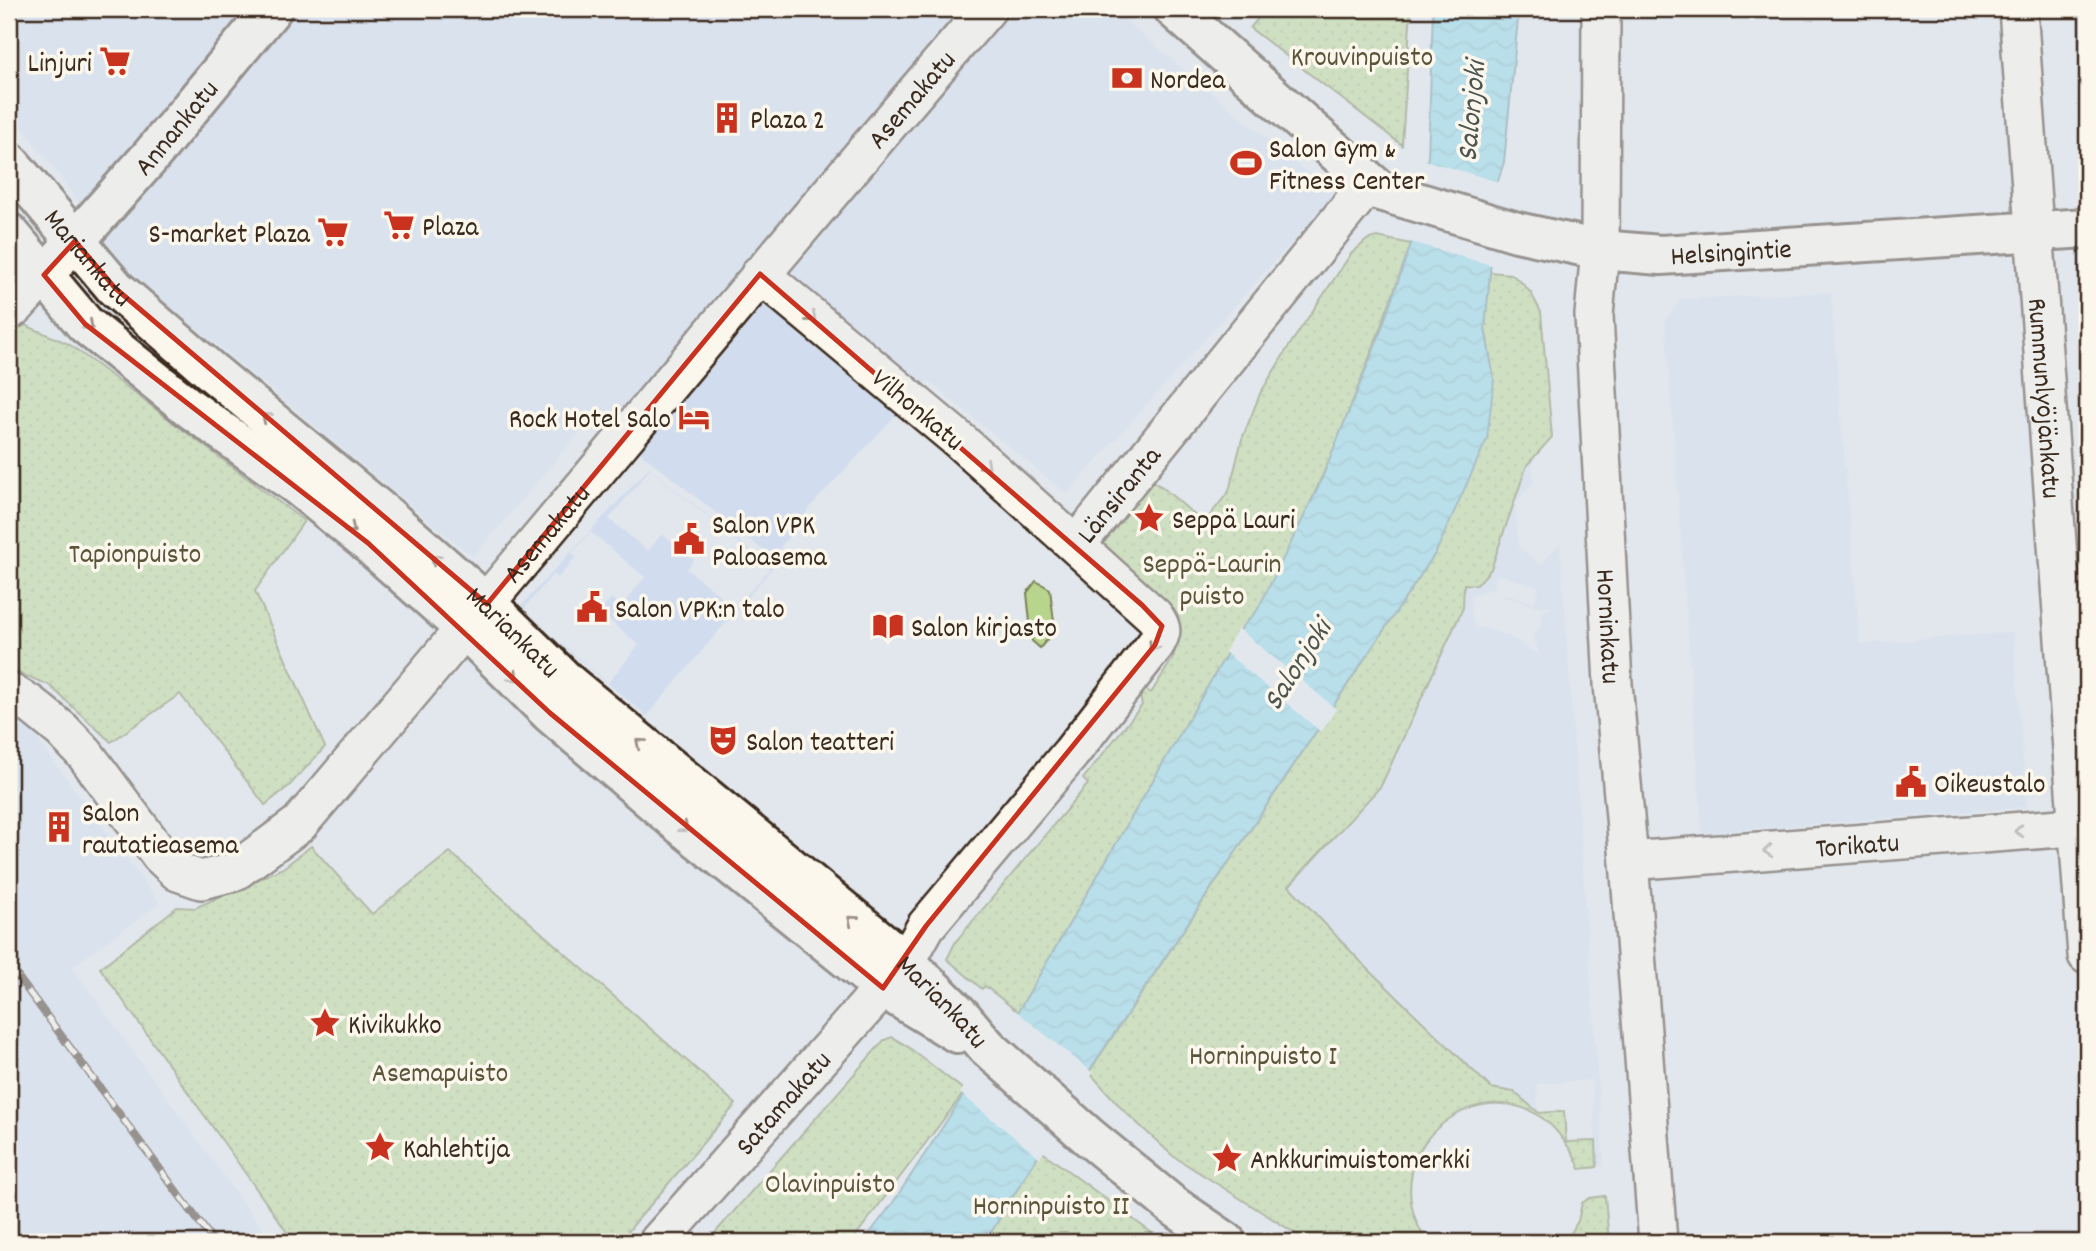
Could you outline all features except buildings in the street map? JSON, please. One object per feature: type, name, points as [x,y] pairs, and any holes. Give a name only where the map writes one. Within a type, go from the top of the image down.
[{"type":"main road","name":"Annankatu","points":[[75,241],[150,158],[272,9]]},
{"type":"main road","points":[[1174,9],[1375,187]]},
{"type":"main road","name":"Mariankatu","points":[[9,162],[115,288],[389,518],[476,617]]},
{"type":"main road","name":"Helsingintie","points":[[1375,187],[1517,232],[1600,250],[1661,255],[2087,229]]},
{"type":"main road","name":"Mariankatu","points":[[9,233],[86,324],[191,409],[318,502],[368,543],[570,685],[597,730],[895,975],[987,1047],[1089,1137],[1172,1205],[1226,1242]]},
{"type":"street","name":"Asemakatu","points":[[9,692],[62,730],[85,754],[116,799],[178,872],[201,880],[234,872],[299,824],[476,617],[760,274],[987,9]]},
{"type":"street","name":"Horninkatu","points":[[1601,9],[1600,250],[1594,314],[1613,684],[1658,1242]]},
{"type":"street","name":"Rummunlyöjänkatu","points":[[2018,9],[2082,826],[2087,955]]},
{"type":"street","name":"Länsiranta","points":[[895,975],[926,926],[1071,753],[1156,645],[1162,633],[1162,626],[1154,616],[1076,545],[1375,187]]},
{"type":"street","points":[[9,311],[75,241]]},
{"type":"street","name":"Vilhonkatu","points":[[760,274],[960,442],[1076,545]]},
{"type":"street","name":"Torikatu","points":[[1629,861],[2082,826]]},
{"type":"street","name":"Satamakatu","points":[[658,1242],[895,975]]},
{"type":"highlighted area","points":[[75,241],[115,288],[487,604],[760,274],[1142,605],[1162,626],[1155,645],[926,926],[883,988],[550,713],[368,543],[85,324],[44,275]]},
{"type":"shaded area","points":[[9,9],[1112,9],[1334,195],[1067,494],[928,381],[811,506],[773,558],[594,416],[473,557],[127,271],[56,171],[9,111]]},
{"type":"shaded area","points":[[1831,292],[1860,644],[2013,632],[2027,807],[1702,833],[1665,320],[1681,299]]},
{"type":"shaded area","points":[[1532,458],[1534,481],[1515,504],[1519,547],[1541,565],[1560,542],[1604,1166],[1597,1167],[1592,1080],[1537,1084],[1538,1111],[1514,1092],[1491,1088],[1362,963],[1289,886],[1381,786],[1463,608],[1464,583]],"holes":[[[1497,575],[1539,587],[1534,603],[1497,592],[1536,606],[1552,606],[1541,613],[1542,626],[1533,634],[1539,655],[1509,636],[1475,627],[1471,613],[1471,596],[1493,588]]]},
{"type":"shaded area","points":[[649,468],[772,568],[647,716],[521,612],[521,606]],"holes":[[[650,469],[770,569],[735,608],[687,569],[694,560],[662,534],[648,551],[609,519]],[[591,532],[645,577],[621,606],[611,598],[599,612],[639,645],[608,683],[522,611],[553,574],[558,578],[576,557],[572,553]]]},
{"type":"shaded area","points":[[11,704],[160,903],[72,967],[272,1242],[9,1242]]},
{"type":"green space","name":"Krouvinpuisto","points":[[1266,9],[1411,9],[1402,145],[1250,28]]},
{"type":"green space","name":"Seppä-Laurin puisto","points":[[1377,237],[1411,244],[1359,384],[1302,522],[1257,611],[1243,626],[1018,1012],[985,986],[982,989],[947,959],[956,941],[1088,784],[1083,779],[1142,705],[1138,688],[1141,686],[1151,693],[1173,658],[1176,647],[1175,628],[1096,546],[1152,482],[1161,486],[1204,523],[1229,491],[1242,439],[1260,394],[1289,346],[1351,254],[1367,240]]},
{"type":"green space","name":"Horninpuisto I","points":[[1490,272],[1511,274],[1531,293],[1541,312],[1552,437],[1527,465],[1491,569],[1477,585],[1464,584],[1463,608],[1381,786],[1289,886],[1362,963],[1491,1088],[1514,1092],[1539,1113],[1564,1111],[1566,1142],[1596,1141],[1597,1167],[1580,1169],[1564,1141],[1538,1115],[1508,1104],[1477,1107],[1448,1120],[1426,1141],[1412,1171],[1412,1205],[1427,1242],[1309,1242],[1173,1156],[1124,1111],[1089,1072],[1436,552],[1494,380],[1485,328]]},
{"type":"green space","name":"Tapionpuisto","points":[[25,325],[69,344],[304,521],[255,591],[325,747],[289,786],[265,805],[180,694],[111,742],[49,685],[9,669],[9,336]]},
{"type":"green space","points":[[1036,581],[1050,589],[1055,630],[1040,648],[1032,641],[1027,593]]},
{"type":"green space","name":"Asemapuisto","points":[[311,846],[372,914],[450,852],[736,1104],[619,1242],[294,1242],[100,968],[177,907],[195,908],[283,868]]},
{"type":"green space","name":"Olavinpuisto","points":[[892,1037],[965,1091],[851,1242],[707,1242],[884,1040]]},
{"type":"green space","name":"Horninpuisto II","points":[[1041,1151],[1164,1242],[985,1242]]},
{"type":"green space","points":[[1605,1196],[1609,1242],[1566,1242],[1578,1221],[1582,1203],[1590,1198]]},
{"type":"water","name":"Salonjoki","points":[[1433,9],[1519,9],[1504,162],[1498,181],[1485,328],[1494,380],[1487,439],[1436,552],[1093,1065],[985,1242],[863,1242],[892,1204],[1018,1012],[1243,626],[1257,611],[1318,488],[1377,342],[1411,244],[1428,157]]},
{"type":"pier","points":[[1424,160],[1502,183],[1494,266],[1408,241]]},
{"type":"pier","points":[[1238,628],[1336,709],[1321,732],[1225,652]]},
{"type":"pier","points":[[1015,1010],[1093,1073],[1040,1158],[960,1093]]},
{"type":"railway","points":[[9,965],[214,1242]]},
{"type":"place","name":"Linjuri","points":[[115,61]]},
{"type":"place","name":"Nordea","points":[[1127,78]]},
{"type":"place","name":"Plaza 2","points":[[727,118]]},
{"type":"place","name":"Salon Gym & Fitness Center","points":[[1246,163]]},
{"type":"place","name":"Plaza","points":[[399,225]]},
{"type":"place","name":"S-market Plaza","points":[[333,232]]},
{"type":"place","name":"Rock Hotel Salo","points":[[694,417]]},
{"type":"place","name":"Seppä Lauri","points":[[1149,518]]},
{"type":"place","name":"Salon VPK Paloasema","points":[[689,539]]},
{"type":"place","name":"Salon VPK:n talo","points":[[592,607]]},
{"type":"place","name":"Salon kirjasto","points":[[888,626]]},
{"type":"place","name":"Salon teatteri","points":[[723,740]]},
{"type":"place","name":"Oikeustalo","points":[[1911,782]]},
{"type":"place","name":"Salon rautatieasema","points":[[59,827]]},
{"type":"place","name":"Kivikukko","points":[[325,1023]]},
{"type":"place","name":"Kahlehtija","points":[[380,1147]]},
{"type":"place","name":"Ankkurimuistomerkki","points":[[1227,1158]]}]
